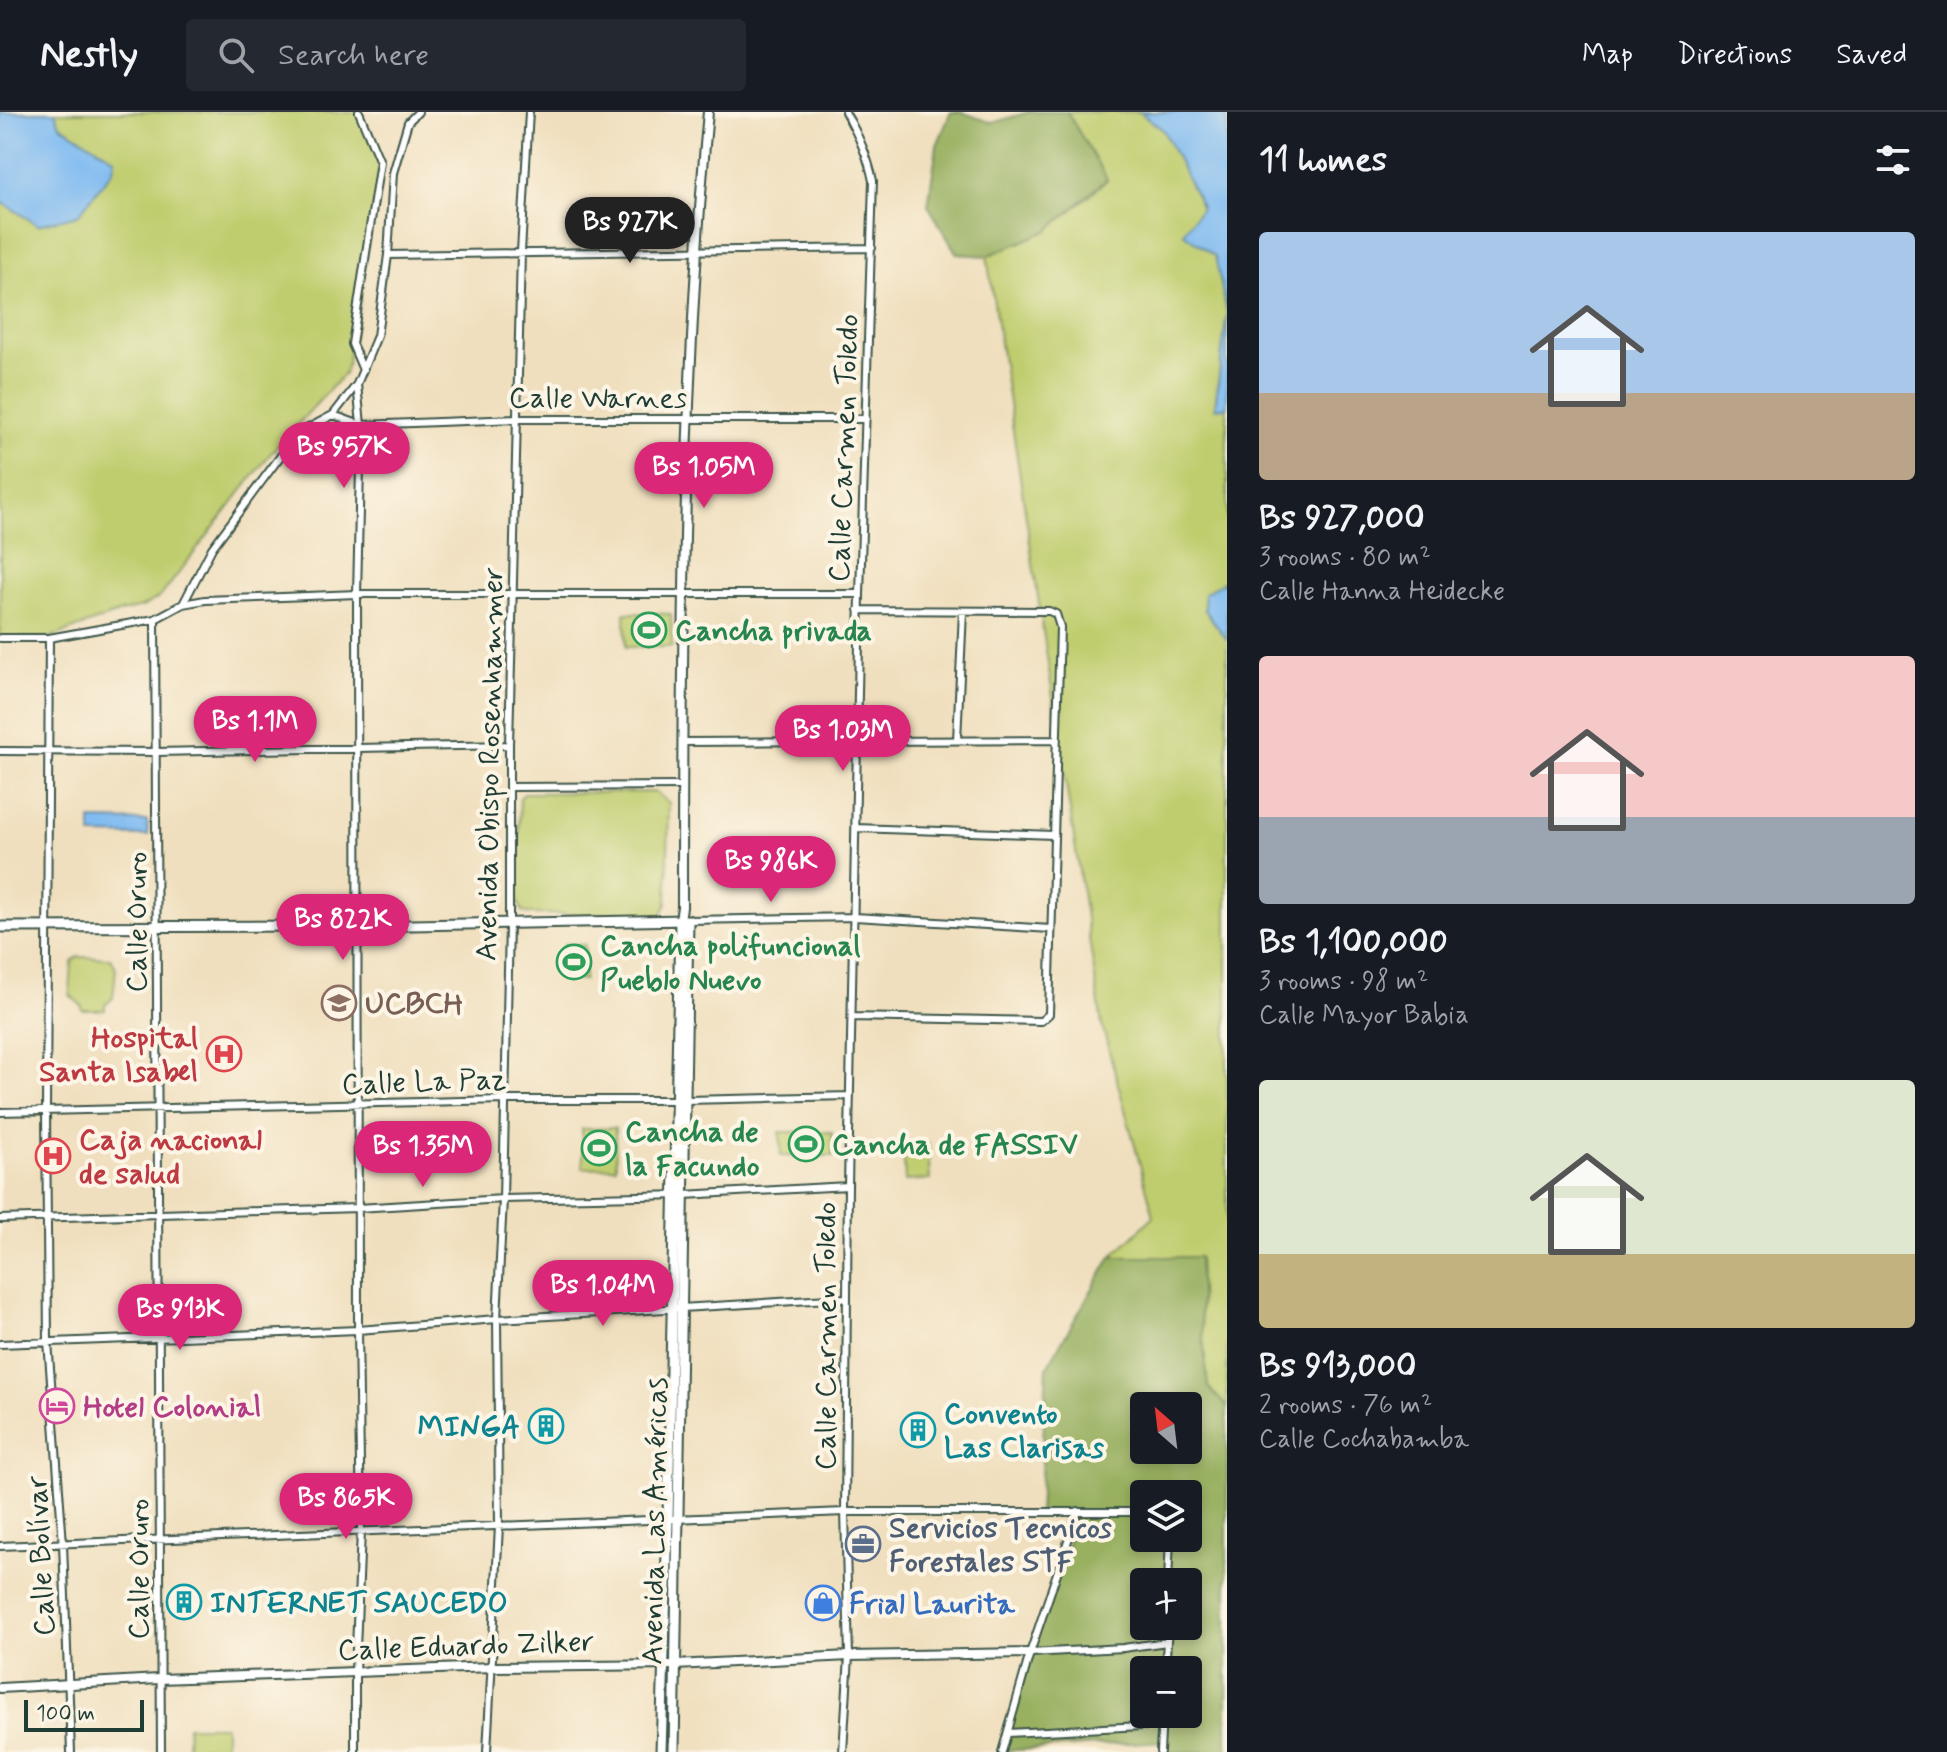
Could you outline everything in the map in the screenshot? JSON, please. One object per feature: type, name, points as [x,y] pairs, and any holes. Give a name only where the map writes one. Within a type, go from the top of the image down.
[{"type":"main road","points":[[0,927],[358,926],[684,920]]},
{"type":"main road","name":"Avenida Las Américas","points":[[674,1752],[670,1665],[682,1309],[680,1195],[684,920]]},
{"type":"main road","name":"Avenida Las Américas","points":[[674,1519],[671,1309],[680,1195]]},
{"type":"main road","name":"Avenida Las Américas","points":[[661,1752],[670,1665]]},
{"type":"street","points":[[359,112],[380,162],[352,344],[363,370]]},
{"type":"street","points":[[183,604],[212,548],[297,434],[333,415],[357,384],[377,336],[388,255],[393,173],[408,122],[418,112]]},
{"type":"street","name":"Avenida Obispo Rosenhammer","points":[[487,1752],[499,1526],[497,1319],[509,924],[512,593],[521,252],[529,112]]},
{"type":"street","name":"Avenida Las Américas","points":[[684,920],[682,786],[690,418],[695,250],[708,112]]},
{"type":"street","name":"Calle Carmen Toledo","points":[[843,1752],[849,1656],[845,1512],[848,1186],[859,610],[873,181],[865,152],[845,112]]},
{"type":"street","points":[[388,255],[872,248]]},
{"type":"street","points":[[355,1752],[361,1531],[357,594],[361,425],[357,384]]},
{"type":"street","name":"Calle Warnes","points":[[333,415],[361,425],[517,419],[866,419]]},
{"type":"street","points":[[0,638],[49,638],[155,619],[183,604],[205,600],[357,594],[860,594]]},
{"type":"street","points":[[852,1017],[1041,1021],[1049,1014],[1060,627],[1056,614],[1049,611],[859,610]]},
{"type":"street","points":[[957,740],[963,611]]},
{"type":"street","name":"Calle Oruro","points":[[155,619],[161,1752]]},
{"type":"street","name":"Calle Bolívar","points":[[49,638],[48,1341],[63,1544],[71,1752]]},
{"type":"street","points":[[683,742],[1055,740]]},
{"type":"street","points":[[0,751],[157,752],[509,745]]},
{"type":"street","points":[[509,787],[682,786]]},
{"type":"street","points":[[856,828],[1053,835]]},
{"type":"street","points":[[684,920],[855,917],[1051,929]]},
{"type":"street","name":"Calle La Paz","points":[[0,1112],[504,1100],[850,1096]]},
{"type":"street","points":[[0,1219],[358,1208],[503,1199],[680,1195],[848,1186]]},
{"type":"street","points":[[0,1344],[358,1330],[846,1298]]},
{"type":"street","points":[[1002,1752],[1030,1653],[1078,1511]]},
{"type":"street","points":[[0,1546],[845,1512],[1130,1512]]},
{"type":"street","points":[[1030,1653],[1123,1648],[1167,1642],[1166,1656]]},
{"type":"street","name":"Calle Eduardo Zilker","points":[[0,1688],[493,1667],[670,1665],[849,1656],[1030,1653]]},
{"type":"street","points":[[1008,1733],[1130,1727]]},
{"type":"street","points":[[1160,1752],[1161,1728]]},
{"type":"green space","points":[[55,112],[359,112],[380,162],[357,319],[345,373],[271,453],[161,596],[142,607],[49,638],[0,638],[0,201],[38,225],[60,125]]},
{"type":"green space","points":[[951,112],[962,112],[992,123],[1029,112],[1067,112],[1107,179],[1047,231],[987,256],[957,254],[928,205],[937,145]]},
{"type":"green space","points":[[1067,112],[1140,112],[1163,130],[1202,208],[1184,233],[1215,255],[1227,313],[1215,407],[1227,407],[1227,589],[1223,582],[1205,610],[1227,640],[1227,1407],[1208,1387],[1199,1257],[1111,1257],[1154,1216],[1102,1025],[987,256],[1047,231],[1107,180]]},
{"type":"green space","name":"Cancha privada","points":[[625,613],[671,614],[672,647],[626,647]]},
{"type":"green space","points":[[655,792],[669,803],[667,904],[661,915],[523,912],[517,900],[520,798],[525,793]]},
{"type":"green space","name":"Cancha polifuncional Pueblo Nuevo","points":[[564,944],[585,945],[584,980],[563,979]]},
{"type":"green space","points":[[78,957],[111,958],[116,968],[113,998],[105,1005],[105,1010],[82,1010],[82,1006],[70,995],[72,962]]},
{"type":"green space","name":"Cancha de la Facundo","points":[[615,1128],[616,1167],[583,1168],[582,1129]]},
{"type":"green space","name":"Cancha de FASSIV","points":[[780,1132],[832,1132],[833,1156],[781,1156]]},
{"type":"green space","points":[[928,1143],[930,1180],[905,1181],[903,1145]]},
{"type":"green space","points":[[1111,1257],[1199,1257],[1208,1387],[1227,1407],[1227,1752],[1165,1752],[1165,1741],[1002,1751],[1030,1653],[1078,1512],[1039,1512],[1047,1367]]},
{"type":"green space","points":[[188,1726],[225,1726],[225,1748],[187,1747]]},
{"type":"water","points":[[0,112],[55,112],[60,125],[115,159],[113,170],[78,215],[38,225],[0,201]]},
{"type":"water","points":[[1140,112],[1227,112],[1227,313],[1215,256],[1183,233],[1202,208],[1163,130]]},
{"type":"water","points":[[1227,313],[1227,407],[1215,408]]},
{"type":"water","points":[[1223,582],[1227,589],[1227,640],[1205,610],[1204,594]]},
{"type":"water","points":[[91,820],[147,821],[148,836],[91,835]]},
{"type":"place","name":"Cancha privada","points":[[649,630]]},
{"type":"place","name":"Cancha polifuncional Pueblo Nuevo","points":[[574,962]]},
{"type":"place","name":"UCBCH","points":[[339,1003]]},
{"type":"place","name":"Hospital Santa Isabel","points":[[224,1054]]},
{"type":"place","name":"Cancha de FASSIV","points":[[806,1144]]},
{"type":"place","name":"Cancha de la Facundo","points":[[599,1148]]},
{"type":"place","name":"Caja nacional de salud","points":[[53,1156]]},
{"type":"place","name":"Hotel Colonial","points":[[57,1406]]},
{"type":"place","name":"MINGA","points":[[546,1426]]},
{"type":"place","name":"Convento Las Clarisas","points":[[918,1430]]},
{"type":"place","name":"Servicios Tecnicos Forestales STF","points":[[863,1544]]},
{"type":"place","name":"INTERNET SAUCEDO","points":[[184,1602]]},
{"type":"place","name":"Frial Laurita","points":[[823,1603]]}]
